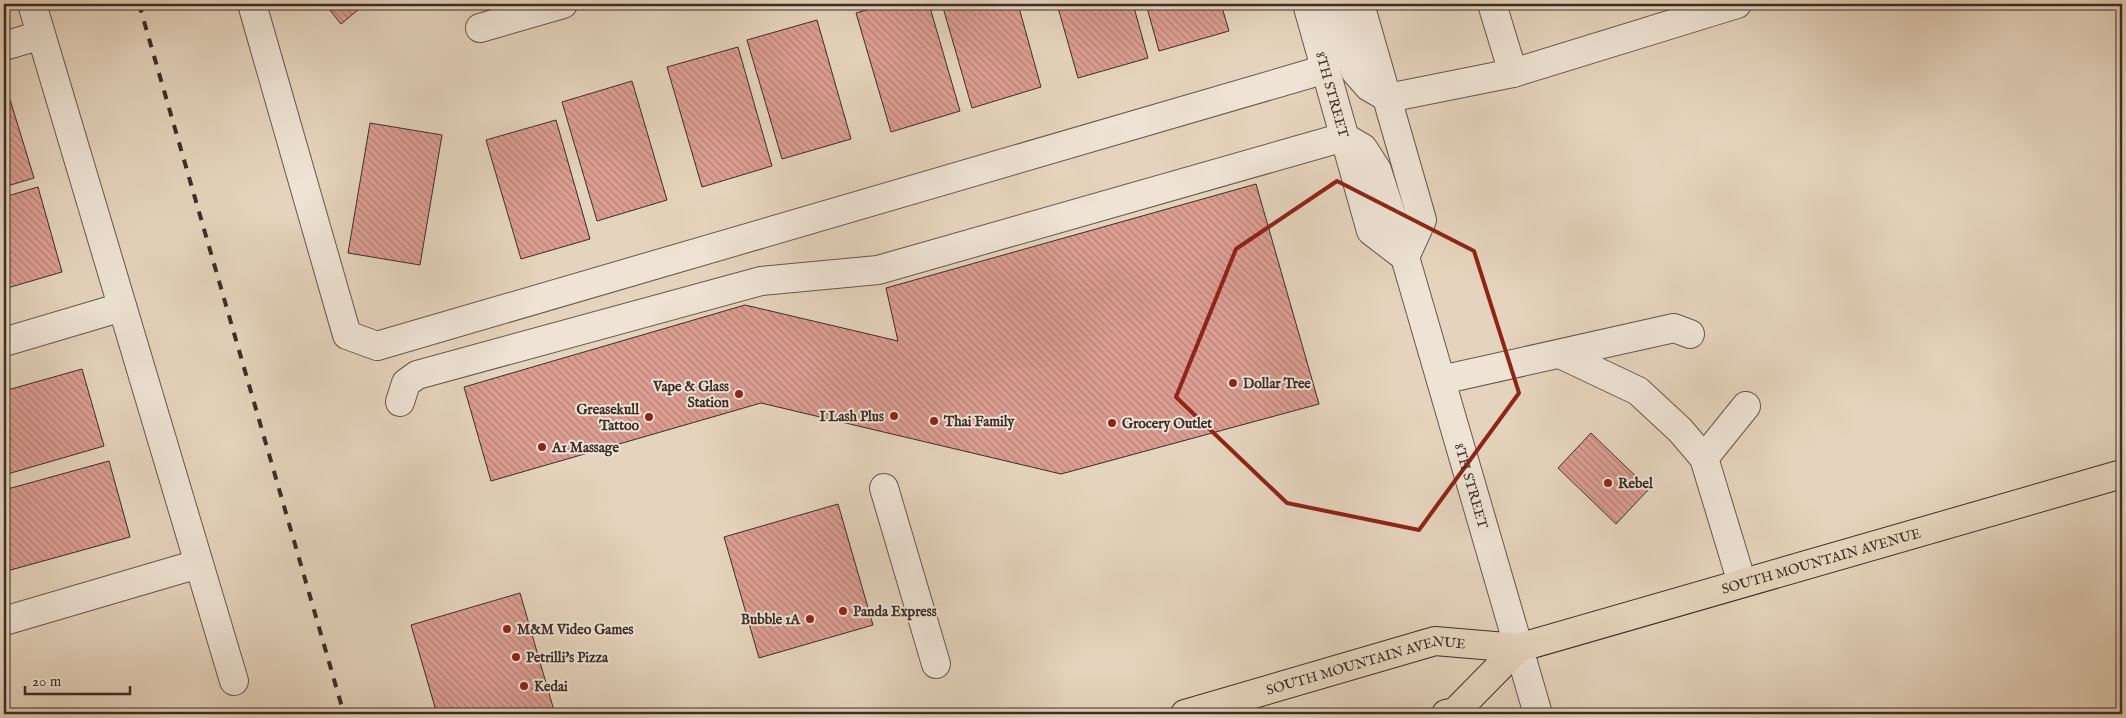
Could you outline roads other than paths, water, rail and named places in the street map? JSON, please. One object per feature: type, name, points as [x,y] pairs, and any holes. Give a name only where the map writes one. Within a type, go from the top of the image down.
[{"type":"main road","name":"SOUTH MOUNTAIN AVENUE","points":[[1192,713],[1435,641],[1518,648],[2122,474]]},
{"type":"main road","name":"SOUTH MOUNTAIN AVENUE","points":[[1446,714],[1455,712],[1518,648]]},
{"type":"street","points":[[32,4],[234,681]]},
{"type":"street","points":[[252,4],[347,335],[377,346],[1326,69]]},
{"type":"street","points":[[480,28],[563,4]]},
{"type":"street","name":"8TH STREET","points":[[1308,4],[1371,230],[1405,257],[1538,714]]},
{"type":"street","points":[[1333,4],[1355,71],[1368,87],[1388,98],[1513,73],[1737,4]]},
{"type":"street","points":[[1360,4],[1422,220],[1405,257]]},
{"type":"street","points":[[1492,4],[1513,73]]},
{"type":"street","points":[[4,46],[41,35]]},
{"type":"street","points":[[400,402],[406,384],[417,375],[761,281],[878,270],[1344,137]]},
{"type":"street","points":[[4,342],[122,307]]},
{"type":"street","points":[[1441,380],[1674,328],[1690,334]]},
{"type":"street","points":[[1560,354],[1638,391],[1680,430],[1704,458],[1742,583]]},
{"type":"street","points":[[1704,458],[1746,406]]},
{"type":"street","points":[[884,488],[936,664]]},
{"type":"street","points":[[4,621],[198,564]]},
{"type":"railway","points":[[139,4],[344,714]]},
{"type":"place","name":"Dollar Tree","points":[[1233,383]]},
{"type":"place","name":"Vape & Glass Station","points":[[739,394]]},
{"type":"place","name":"I Lash Plus","points":[[894,416]]},
{"type":"place","name":"Greasekull Tattoo","points":[[649,417]]},
{"type":"place","name":"Thai Family","points":[[934,421]]},
{"type":"place","name":"Grocery Outlet","points":[[1112,423]]},
{"type":"place","name":"A1 Massage","points":[[542,447]]},
{"type":"place","name":"Rebel","points":[[1608,483]]},
{"type":"place","name":"Panda Express","points":[[843,611]]},
{"type":"place","name":"Bubble 1A","points":[[810,619]]},
{"type":"place","name":"M&M Video Games","points":[[507,629]]},
{"type":"place","name":"Petrilli's Pizza","points":[[516,657]]},
{"type":"place","name":"Kedai","points":[[524,686]]}]
